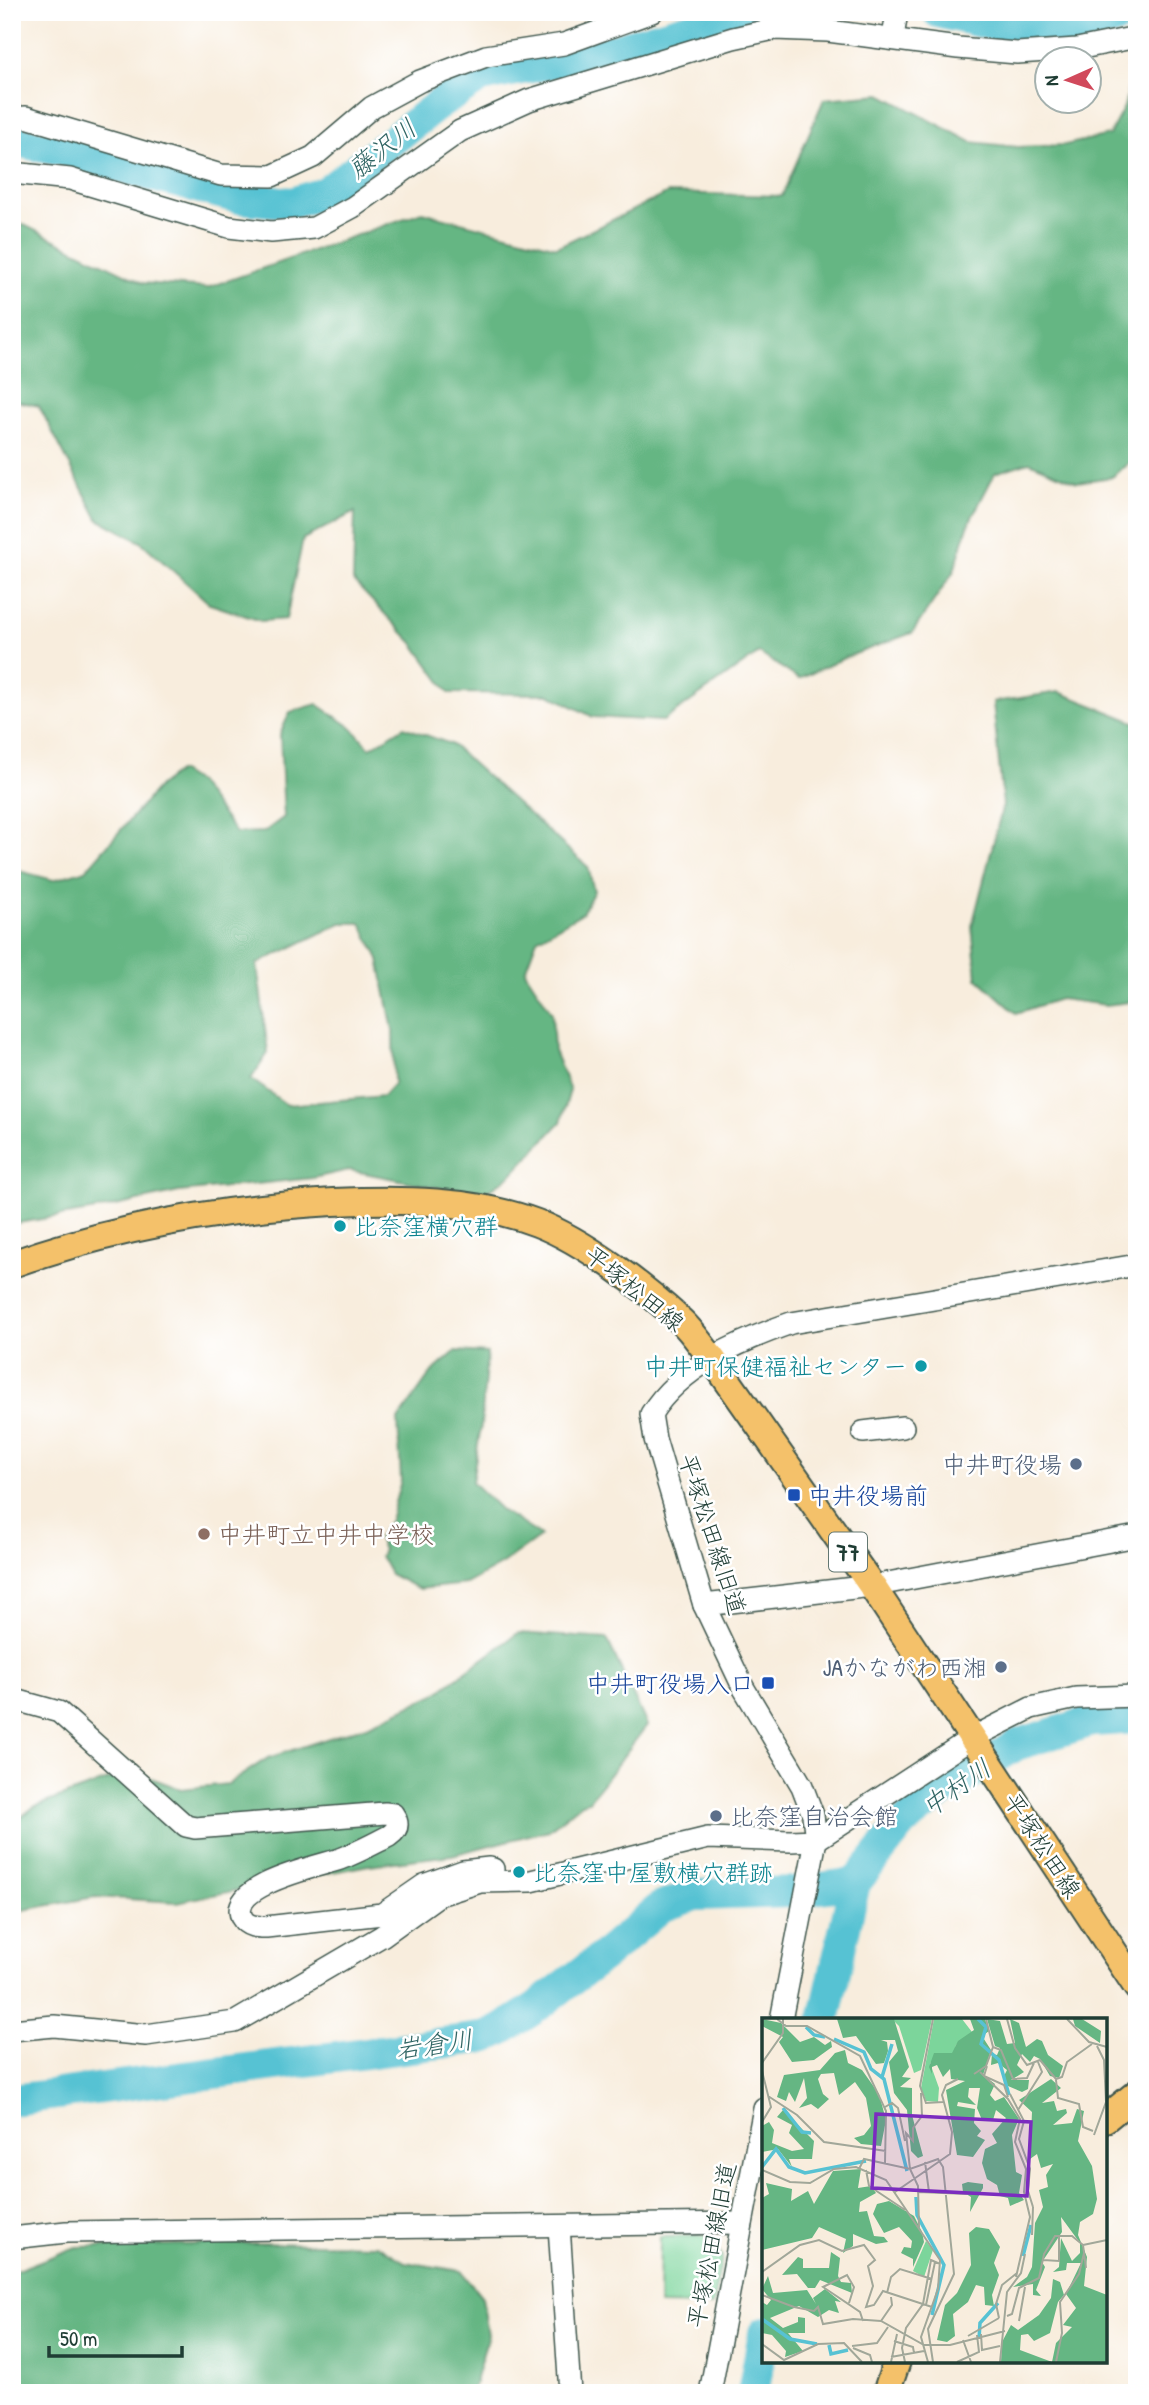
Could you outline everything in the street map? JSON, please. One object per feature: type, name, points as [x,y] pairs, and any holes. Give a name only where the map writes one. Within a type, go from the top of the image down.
[{"type":"main road","name":"平塚松田線","points":[[12,1264],[41,1253],[127,1230],[215,1213],[298,1204],[382,1200],[488,1210],[536,1222],[584,1246],[682,1322],[711,1357],[872,1586],[1137,1987]]},
{"type":"main road","points":[[1107,2117],[1137,2093]]},
{"type":"main road","points":[[886,2393],[896,2363]]},
{"type":"street","points":[[12,118],[26,117],[221,175],[272,176],[313,158],[372,107],[420,81],[486,56],[564,44],[652,12]]},
{"type":"street","points":[[892,38],[897,12]]},
{"type":"street","points":[[12,173],[70,179],[229,228],[271,232],[314,228],[354,207],[460,131],[530,100],[733,38],[774,29],[828,31],[958,48],[1017,52],[1077,49],[1137,37]]},
{"type":"street","points":[[711,1357],[791,1323],[1137,1265]]},
{"type":"street","name":"平塚松田線旧道","points":[[711,1357],[660,1399],[651,1414],[655,1439],[704,1605],[743,1687],[802,1786],[813,1815],[816,1840],[781,2018]]},
{"type":"street","points":[[863,1432],[903,1427]]},
{"type":"street","points":[[704,1605],[872,1586],[1137,1536]]},
{"type":"street","points":[[12,2030],[54,2026],[146,2035],[235,2022],[382,1936],[439,1895],[480,1882],[531,1881],[578,1872],[708,1839],[816,1840],[977,1744],[1031,1708],[1076,1698],[1137,1696]]},
{"type":"street","points":[[12,1699],[59,1712],[186,1826],[195,1828],[393,1814],[398,1826],[396,1832],[389,1836],[342,1858],[281,1878],[253,1891],[241,1903],[240,1912],[247,1924],[266,1927],[382,1914],[425,1885],[463,1871],[489,1868],[498,1871],[500,1882]]},
{"type":"street","name":"平塚松田線旧道","points":[[710,2393],[762,2118]]},
{"type":"street","points":[[12,2238],[66,2232],[742,2223]]},
{"type":"street","points":[[559,2226],[570,2393]]},
{"type":"green space","points":[[1135,62],[1137,456],[1112,477],[1077,482],[1029,462],[995,473],[969,523],[954,571],[912,633],[844,658],[799,679],[759,653],[663,721],[593,717],[549,694],[449,693],[413,643],[353,581],[355,512],[303,539],[286,619],[261,621],[210,604],[141,542],[98,519],[39,406],[12,400],[12,219],[143,283],[207,288],[422,212],[557,247],[668,193],[782,196],[824,99],[881,94],[971,142],[1018,147],[1065,145],[1109,135],[1124,107]]},
{"type":"green space","points":[[1059,692],[1137,723],[1137,985],[1129,1002],[1106,1005],[1060,999],[1016,1013],[977,978],[972,926],[1003,805],[993,702]]},
{"type":"green space","points":[[317,704],[351,727],[370,748],[404,727],[451,744],[588,867],[594,891],[582,913],[537,939],[525,971],[552,1013],[554,1051],[570,1090],[561,1122],[511,1175],[485,1193],[440,1188],[349,1170],[313,1178],[179,1192],[102,1209],[12,1224],[12,869],[53,880],[86,870],[159,786],[179,771],[198,783],[236,833],[264,832],[284,817],[280,734],[290,712]],"holes":[[[341,923],[361,923],[379,959],[393,1030],[394,1084],[383,1096],[287,1105],[251,1079],[268,1053],[257,964]]]},
{"type":"green space","points":[[456,1351],[487,1353],[481,1426],[472,1482],[501,1510],[541,1536],[502,1564],[466,1584],[419,1589],[390,1574],[380,1556],[383,1550],[378,1538],[390,1520],[401,1481],[398,1420],[432,1372]]},
{"type":"green space","points":[[518,1633],[607,1639],[647,1725],[589,1801],[582,1803],[549,1830],[452,1855],[369,1865],[176,1902],[95,1897],[12,1912],[12,1824],[34,1807],[132,1771],[181,1789],[228,1784],[268,1758],[369,1725],[435,1694]]},
{"type":"green space","points":[[703,2236],[713,2240],[722,2258],[712,2306],[659,2305],[660,2237]]},
{"type":"green space","points":[[257,2243],[377,2245],[405,2262],[461,2271],[482,2297],[488,2335],[472,2393],[12,2393],[12,2272],[76,2247]]},
{"type":"waterway","name":"藤沢川","points":[[12,140],[239,198],[292,203],[326,192],[439,104],[481,77],[598,54],[745,12]]},
{"type":"waterway","name":"藤沢川","points":[[938,12],[1001,27],[1050,33],[1083,30],[1133,12]]},
{"type":"waterway","name":"中村川","points":[[824,2018],[855,1883],[903,1823],[944,1791],[1016,1745],[1092,1721],[1137,1718]]},
{"type":"waterway","name":"岩倉川","points":[[12,2100],[487,2037],[535,2008],[606,1954],[661,1907],[695,1895],[793,1892],[855,1883]]},
{"type":"waterway","name":"中村川","points":[[753,2393],[762,2344]]},
{"type":"place","name":"比奈窪横穴群","points":[[340,1226]]},
{"type":"place","name":"中井町保健福祉センター","points":[[921,1366]]},
{"type":"place","name":"中井町役場","points":[[1076,1464]]},
{"type":"place","name":"中井役場前","points":[[794,1495]]},
{"type":"place","name":"中井町立中井中学校","points":[[204,1534]]},
{"type":"place","name":"JAかながわ西湘","points":[[1001,1667]]},
{"type":"place","name":"中井町役場入口","points":[[768,1683]]},
{"type":"place","name":"比奈窪自治会館","points":[[716,1816]]},
{"type":"place","name":"比奈窪中屋敷横穴群跡","points":[[519,1872]]}]
